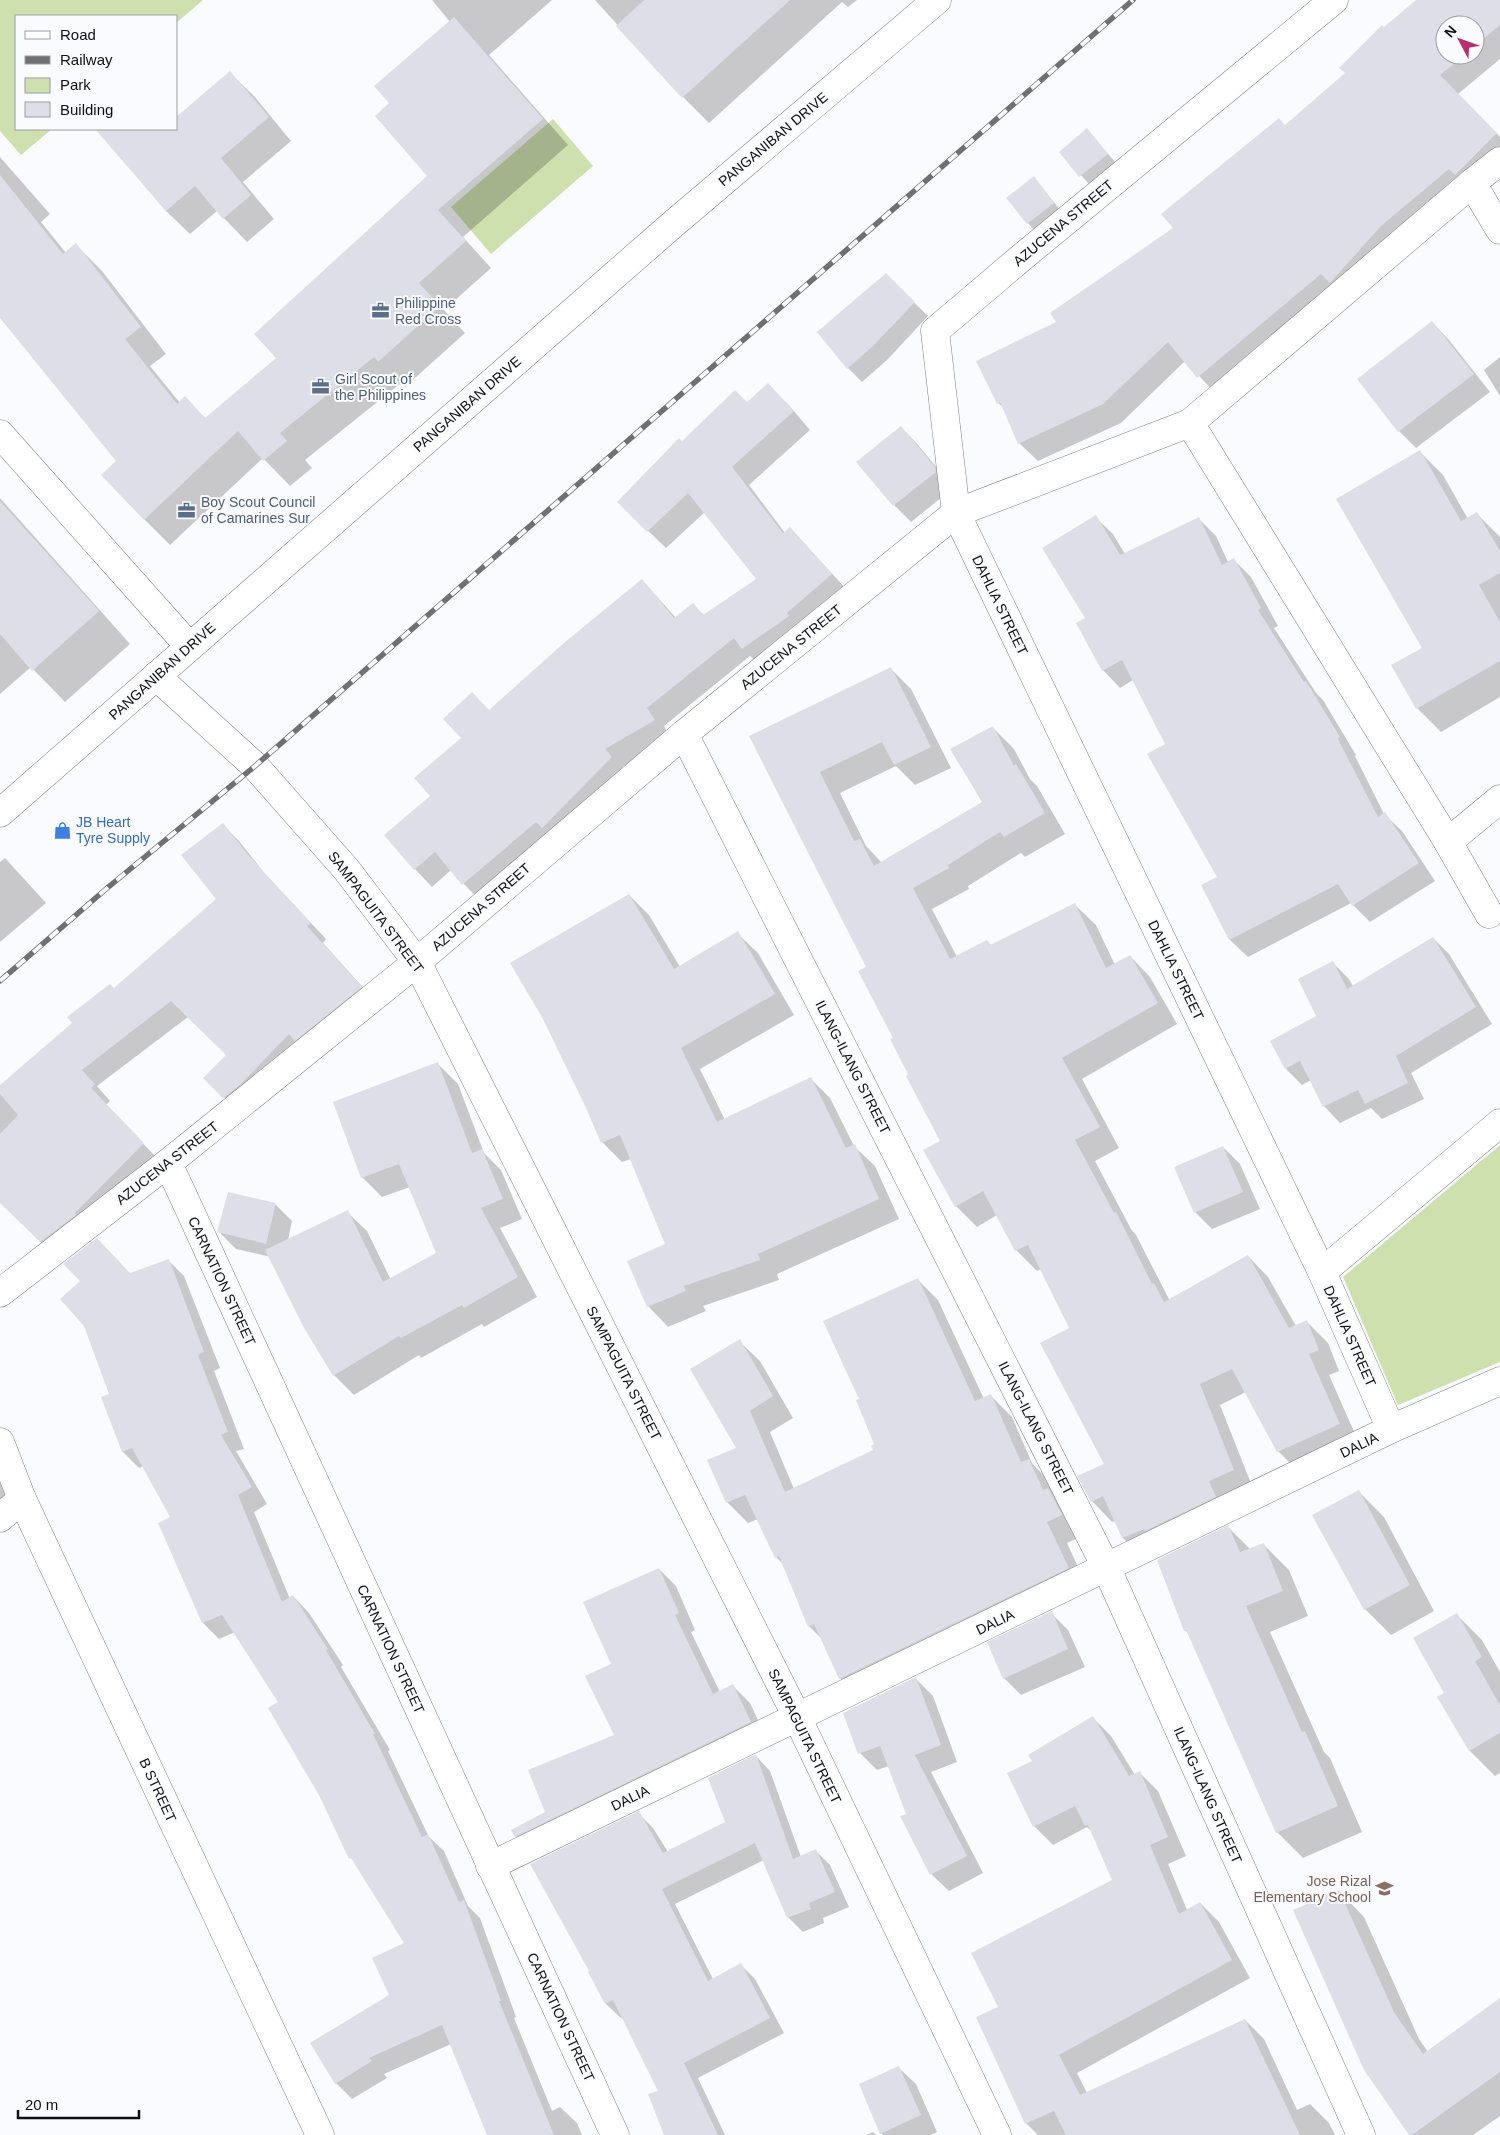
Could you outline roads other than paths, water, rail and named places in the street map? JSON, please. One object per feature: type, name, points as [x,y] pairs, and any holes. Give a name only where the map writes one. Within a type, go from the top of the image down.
[{"type":"street","name":"PANGANIBAN DRIVE","points":[[0,813],[678,220],[938,0]]},
{"type":"street","name":"AZUCENA STREET","points":[[956,513],[935,331],[1334,0]]},
{"type":"street","name":"AZUCENA STREET","points":[[0,1293],[168,1163],[417,962],[684,734],[956,513],[1190,423],[1472,182],[1500,161]]},
{"type":"street","points":[[1472,182],[1500,230]]},
{"type":"street","points":[[1190,423],[1448,842],[1489,914]]},
{"type":"street","points":[[0,434],[189,646]]},
{"type":"street","name":"DAHLIA STREET","points":[[956,513],[1322,1272],[1390,1429]]},
{"type":"street","name":"SAMPAGUITA STREET","points":[[156,676],[255,766],[346,869],[417,962],[797,1717],[997,2135]]},
{"type":"street","name":"ILANG-ILANG STREET","points":[[684,734],[1107,1569],[1361,2135]]},
{"type":"street","points":[[1448,842],[1500,799]]},
{"type":"street","points":[[1322,1272],[1500,1123]]},
{"type":"street","name":"CARNATION STREET","points":[[168,1163],[490,1866],[616,2135]]},
{"type":"street","name":"DALIA","points":[[490,1866],[1107,1569],[1390,1429],[1500,1381]]},
{"type":"street","name":"B STREET","points":[[0,1442],[22,1499],[320,2135]]},
{"type":"street","points":[[0,1518],[22,1499]]},
{"type":"railway","points":[[0,981],[106,889],[255,766],[1133,0]]},
{"type":"place","name":"Philippine Red Cross","points":[[381,311]]},
{"type":"place","name":"Girl Scout of the Philippines","points":[[321,387]]},
{"type":"place","name":"Boy Scout Council of Camarines Sur","points":[[187,510]]},
{"type":"place","name":"JB Heart Tyre Supply","points":[[62,830]]},
{"type":"place","name":"Jose Rizal Elementary School","points":[[1385,1889]]}]
